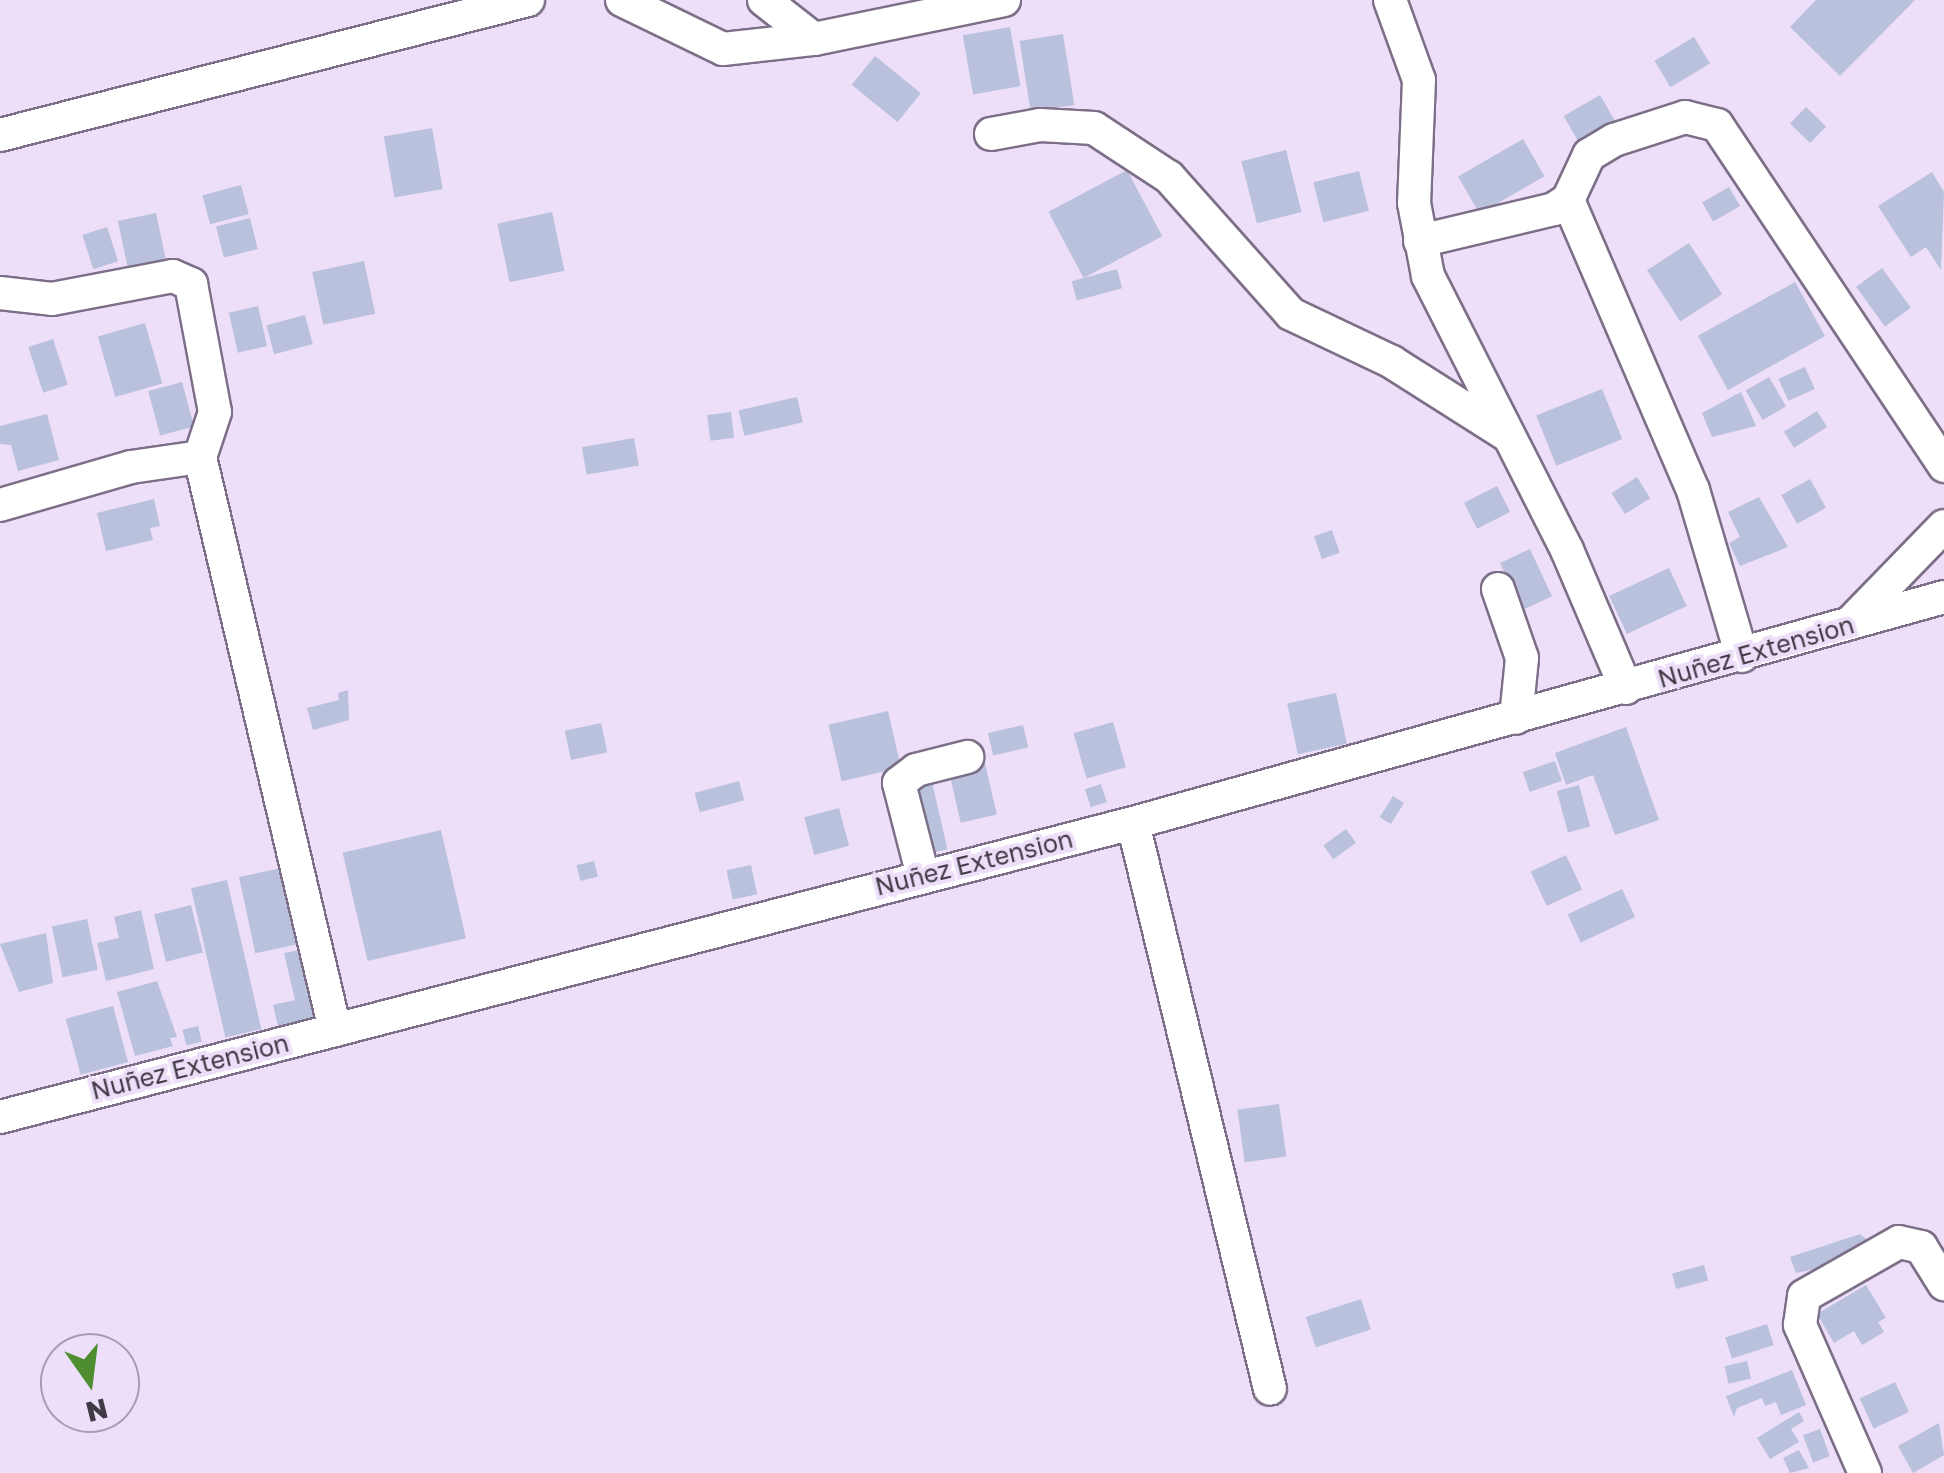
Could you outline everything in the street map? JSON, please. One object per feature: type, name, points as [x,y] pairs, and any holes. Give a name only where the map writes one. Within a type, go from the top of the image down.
[{"type":"street","points":[[0,135],[528,0]]},
{"type":"street","points":[[622,0],[723,48],[814,39],[931,8],[1004,0]]},
{"type":"street","points":[[764,0],[814,39]]},
{"type":"street","points":[[1390,0],[1419,80],[1414,203],[1428,276],[1626,688]]},
{"type":"street","points":[[1420,241],[1554,210],[1568,200],[1590,155],[1614,140],[1685,117],[1717,125],[1944,466]]},
{"type":"street","points":[[991,134],[1040,125],[1094,128],[1168,177],[1291,314],[1392,362],[1508,436]]},
{"type":"street","points":[[1568,200],[1693,490],[1742,656]]},
{"type":"street","points":[[10,301],[173,276],[192,284],[215,412],[200,457],[335,1030]]},
{"type":"street","points":[[0,504],[131,467],[200,457]]},
{"type":"street","points":[[1847,626],[1944,526]]},
{"type":"street","points":[[1498,589],[1522,658],[1516,718]]},
{"type":"street","name":"Nuñez Extension","points":[[0,1116],[1133,824],[1944,597]]},
{"type":"street","points":[[922,876],[900,783],[916,770],[967,757]]},
{"type":"street","points":[[1133,824],[1270,1389]]},
{"type":"street","points":[[1865,1473],[1800,1326],[1804,1296],[1899,1242],[1921,1247],[1944,1284]]},
{"type":"building","points":[[1816,0],[1915,0],[1840,76],[1790,27]]},
{"type":"building","points":[[1010,27],[1020,86],[973,94],[963,35]]},
{"type":"building","points":[[1063,34],[1074,105],[1031,112],[1020,41]]},
{"type":"building","points":[[1694,37],[1710,64],[1671,87],[1655,61]]},
{"type":"building","points":[[875,56],[921,93],[898,122],[852,85]]},
{"type":"building","points":[[1600,95],[1619,128],[1583,149],[1564,116]]},
{"type":"building","points":[[1806,107],[1826,126],[1810,143],[1790,124]]},
{"type":"building","points":[[432,128],[443,189],[395,198],[384,137]]},
{"type":"building","points":[[1523,139],[1544,176],[1480,214],[1458,176]]},
{"type":"building","points":[[1286,150],[1301,212],[1257,223],[1241,161]]},
{"type":"building","points":[[1127,170],[1162,236],[1084,278],[1048,212]]},
{"type":"building","points":[[1359,171],[1369,211],[1323,222],[1313,182]]},
{"type":"building","points":[[1932,172],[1944,192],[1941,270],[1926,247],[1911,257],[1878,206]]},
{"type":"building","points":[[241,185],[249,214],[210,224],[202,195]]},
{"type":"building","points":[[1729,187],[1740,206],[1713,222],[1702,202]]},
{"type":"building","points":[[552,212],[564,271],[510,282],[497,224]]},
{"type":"building","points":[[156,213],[166,262],[128,270],[118,221]]},
{"type":"building","points":[[250,218],[258,249],[224,258],[216,226]]},
{"type":"building","points":[[107,227],[118,261],[93,269],[82,235]]},
{"type":"building","points":[[1689,243],[1722,294],[1680,321],[1647,270]]},
{"type":"building","points":[[364,261],[375,314],[323,325],[312,272]]},
{"type":"building","points":[[1882,268],[1911,308],[1885,326],[1856,287]]},
{"type":"building","points":[[1117,269],[1122,288],[1077,300],[1072,281]]},
{"type":"building","points":[[1795,282],[1825,336],[1728,390],[1698,336]]},
{"type":"building","points":[[258,306],[267,346],[238,353],[229,313]]},
{"type":"building","points":[[305,315],[313,344],[274,354],[266,325]]},
{"type":"building","points":[[145,323],[162,384],[115,397],[98,337]]},
{"type":"building","points":[[53,339],[68,385],[43,393],[28,347]]},
{"type":"building","points":[[1805,367],[1815,389],[1788,401],[1779,379]]},
{"type":"building","points":[[1769,377],[1786,406],[1763,420],[1746,390]]},
{"type":"building","points":[[182,382],[194,426],[160,435],[148,391]]},
{"type":"building","points":[[1602,389],[1622,439],[1556,466],[1536,416]]},
{"type":"building","points":[[1741,392],[1756,426],[1712,437],[1702,413]]},
{"type":"building","points":[[797,397],[803,422],[744,436],[739,410]]},
{"type":"building","points":[[1817,411],[1827,427],[1794,448],[1784,432]]},
{"type":"building","points":[[731,412],[734,438],[710,441],[707,415]]},
{"type":"building","points":[[47,414],[59,460],[18,471],[11,445],[0,444],[0,426]]},
{"type":"building","points":[[634,438],[639,466],[587,475],[582,447]]},
{"type":"building","points":[[1637,477],[1650,498],[1625,514],[1612,493]]},
{"type":"building","points":[[1810,479],[1826,508],[1797,524],[1781,495]]},
{"type":"building","points":[[1497,486],[1510,512],[1477,529],[1464,503]]},
{"type":"building","points":[[1759,497],[1788,547],[1740,566],[1729,543],[1740,537],[1728,512]]},
{"type":"building","points":[[154,499],[160,526],[150,528],[153,540],[106,551],[97,513]]},
{"type":"building","points":[[1332,530],[1340,553],[1322,559],[1314,536]]},
{"type":"building","points":[[1530,549],[1552,596],[1522,610],[1500,563]]},
{"type":"building","points":[[1669,568],[1687,606],[1627,634],[1609,596]]},
{"type":"building","points":[[348,690],[349,720],[313,730],[307,708],[339,700],[338,693]]},
{"type":"building","points":[[1336,693],[1347,744],[1298,754],[1287,703]]},
{"type":"building","points":[[888,711],[901,768],[842,781],[829,725]]},
{"type":"building","points":[[1113,722],[1126,767],[1087,778],[1074,733]]},
{"type":"building","points":[[601,723],[607,752],[571,760],[565,731]]},
{"type":"building","points":[[1023,725],[1028,747],[993,756],[988,733]]},
{"type":"building","points":[[1626,727],[1659,820],[1615,835],[1593,775],[1566,785],[1555,753]]},
{"type":"building","points":[[984,759],[997,815],[961,823],[948,767]]},
{"type":"building","points":[[1555,761],[1562,781],[1530,792],[1523,772]]},
{"type":"building","points":[[931,778],[947,849],[925,854],[909,783]]},
{"type":"building","points":[[739,781],[744,800],[700,812],[695,793]]},
{"type":"building","points":[[1101,784],[1107,802],[1091,807],[1085,789]]},
{"type":"building","points":[[1579,785],[1590,827],[1568,832],[1557,791]]},
{"type":"building","points":[[1393,796],[1404,803],[1391,824],[1380,817]]},
{"type":"building","points":[[839,808],[849,846],[814,855],[804,817]]},
{"type":"building","points":[[1346,829],[1356,843],[1333,859],[1323,845]]},
{"type":"building","points":[[441,830],[466,938],[368,961],[343,853]]},
{"type":"building","points":[[1566,855],[1582,889],[1547,906],[1531,871]]},
{"type":"building","points":[[594,861],[598,877],[580,881],[577,865]]},
{"type":"building","points":[[751,865],[757,894],[733,900],[727,870]]},
{"type":"building","points":[[286,867],[302,943],[255,953],[239,877]]},
{"type":"building","points":[[227,880],[261,1029],[225,1037],[191,888]]},
{"type":"building","points":[[1622,889],[1635,917],[1581,942],[1568,914]]},
{"type":"building","points":[[191,905],[203,953],[166,962],[154,914]]},
{"type":"building","points":[[141,910],[154,969],[106,981],[97,943],[119,938],[114,917]]},
{"type":"building","points":[[87,919],[98,970],[63,977],[52,926]]},
{"type":"building","points":[[46,933],[53,983],[19,992],[0,944]]},
{"type":"building","points":[[305,949],[320,1016],[278,1026],[273,1005],[295,1000],[284,953]]},
{"type":"building","points":[[157,981],[177,1037],[170,1038],[173,1046],[135,1056],[117,992]]},
{"type":"building","points":[[113,1006],[128,1062],[81,1075],[66,1019]]},
{"type":"building","points":[[198,1026],[202,1042],[186,1045],[182,1030]]},
{"type":"building","points":[[1279,1104],[1286,1156],[1245,1162],[1237,1110]]},
{"type":"building","points":[[1860,1234],[1870,1242],[1849,1262],[1796,1273],[1790,1257]]},
{"type":"building","points":[[1704,1265],[1708,1280],[1676,1289],[1672,1274]]},
{"type":"building","points":[[1866,1285],[1886,1318],[1878,1322],[1884,1332],[1862,1345],[1854,1331],[1834,1343],[1817,1314]]},
{"type":"building","points":[[1361,1299],[1371,1329],[1316,1347],[1306,1317]]},
{"type":"building","points":[[1767,1324],[1774,1345],[1732,1359],[1725,1338]]},
{"type":"building","points":[[1747,1361],[1751,1379],[1729,1384],[1725,1366]]},
{"type":"building","points":[[1792,1370],[1806,1405],[1781,1415],[1776,1402],[1765,1406],[1762,1398],[1737,1408],[1734,1417],[1726,1396]]},
{"type":"building","points":[[1895,1382],[1909,1412],[1874,1428],[1860,1398]]},
{"type":"building","points":[[1799,1412],[1804,1421],[1791,1429],[1799,1442],[1770,1459],[1757,1438]]},
{"type":"building","points":[[1939,1423],[1944,1455],[1913,1473],[1898,1446]]},
{"type":"building","points":[[1820,1429],[1830,1456],[1813,1462],[1803,1435]]},
{"type":"building","points":[[1799,1450],[1809,1468],[1790,1473],[1783,1458]]}]
